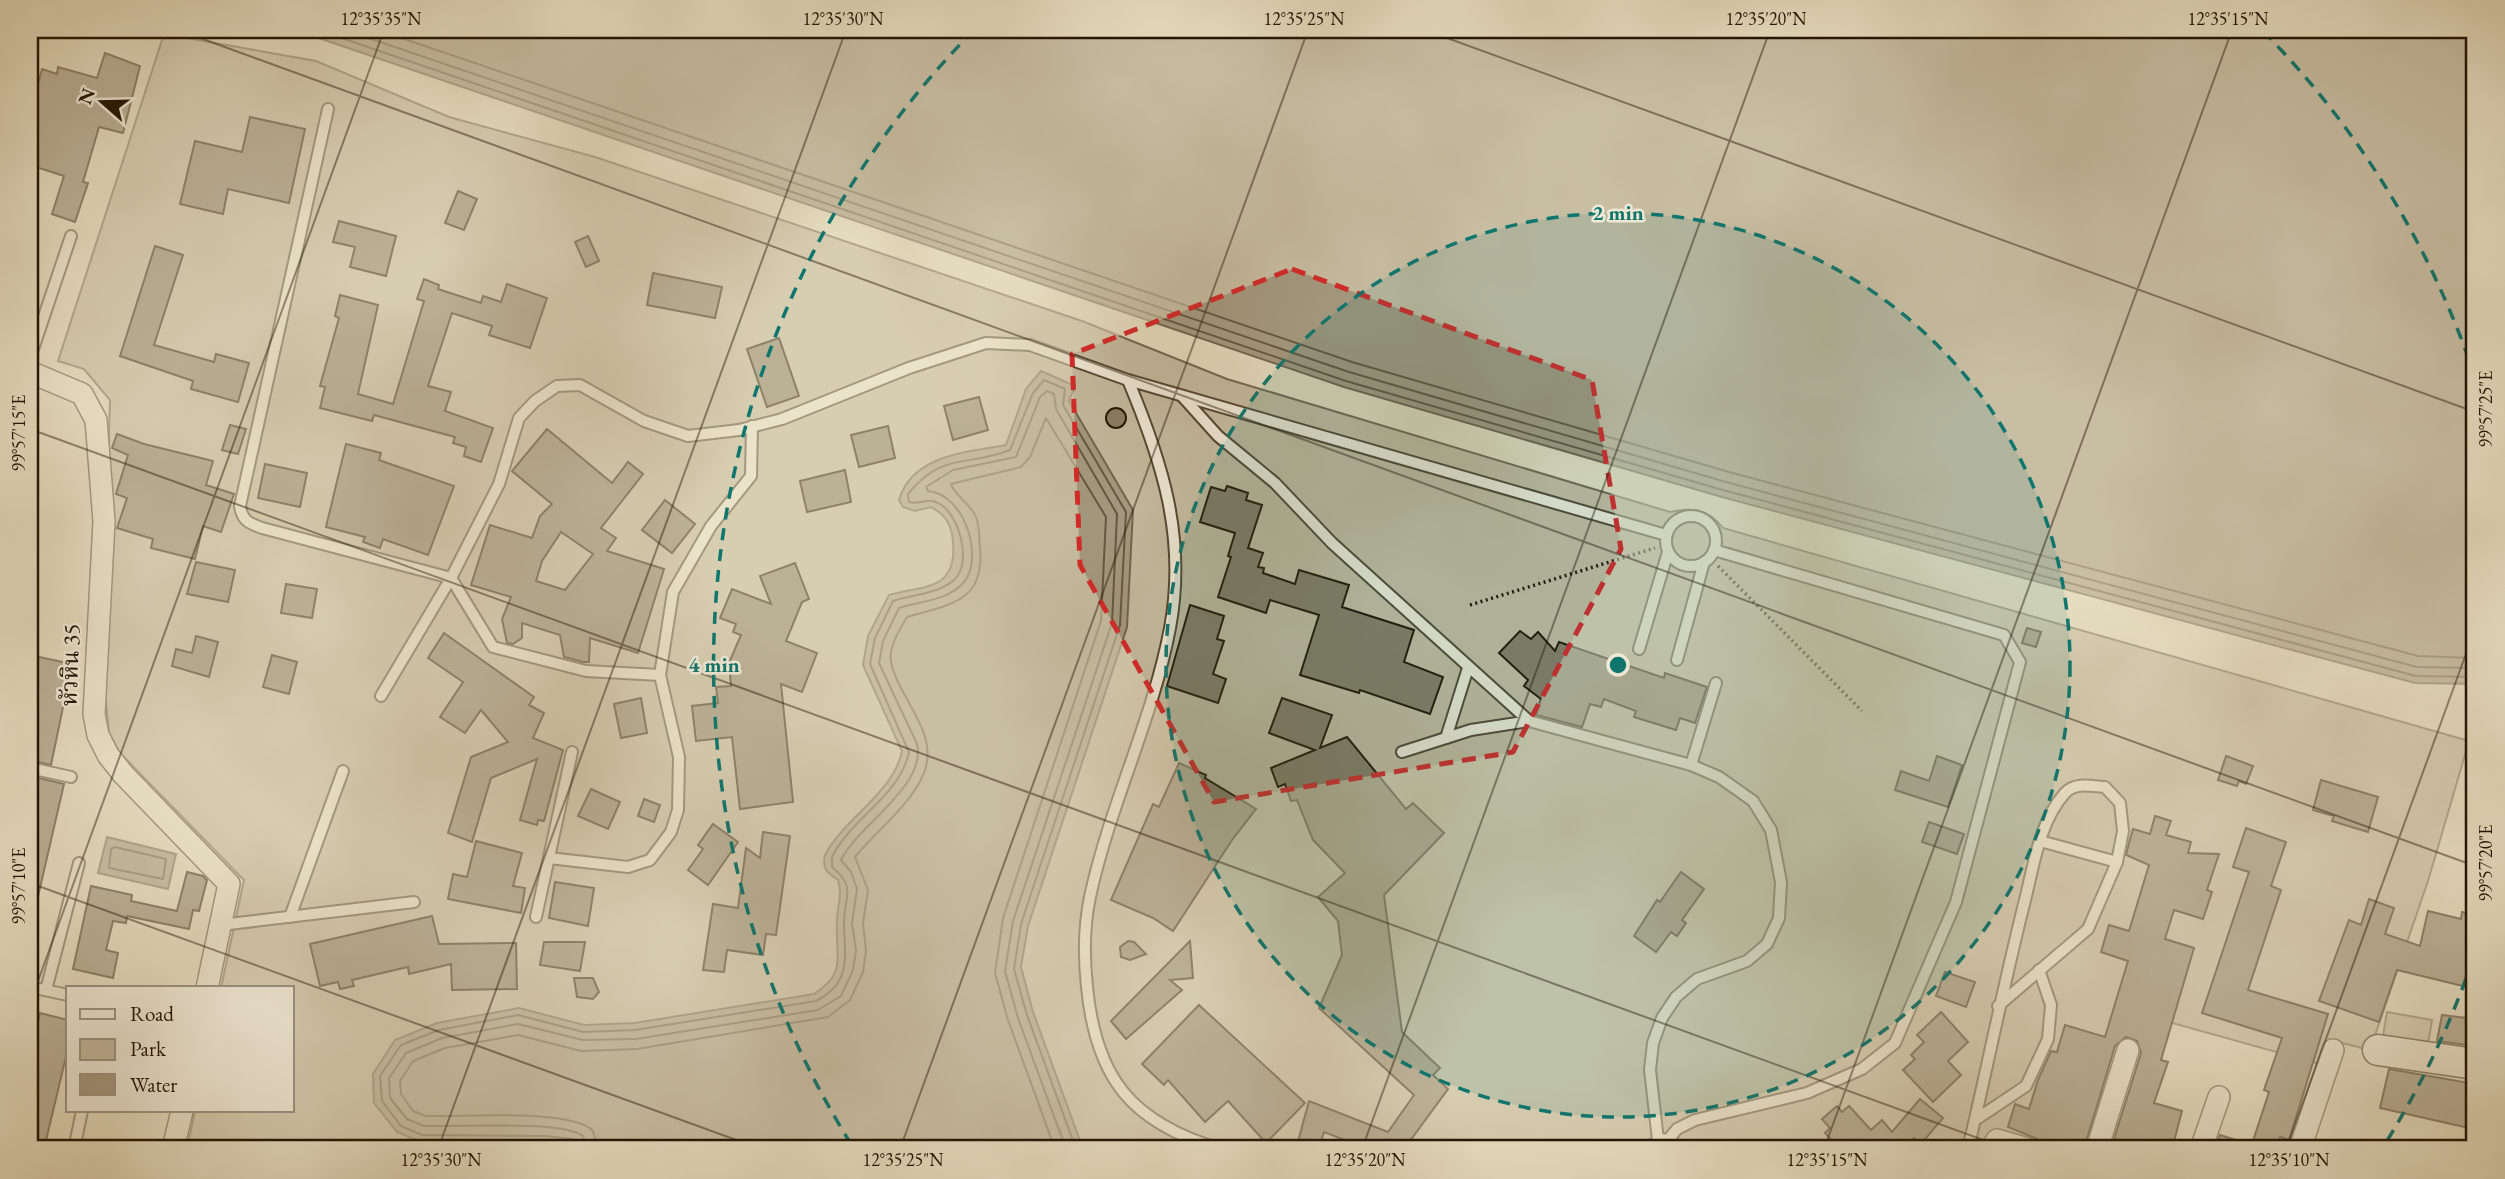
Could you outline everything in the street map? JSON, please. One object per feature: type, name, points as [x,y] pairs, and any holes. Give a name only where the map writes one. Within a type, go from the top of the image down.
[{"type":"street","name":"หัวหิน 35","points":[[30,372],[82,394],[96,420],[103,521],[93,694],[98,735],[108,755],[123,774],[229,884],[207,986]]},
{"type":"street","points":[[2096,1149],[2128,1050]]},
{"type":"street","points":[[2300,1149],[2333,1050]]},
{"type":"street","points":[[2378,1050],[2475,1064]]},
{"type":"street","points":[[2201,1149],[2219,1097]]},
{"type":"street","points":[[173,1149],[181,1112]]},
{"type":"street","points":[[1992,1149],[1997,1140],[2028,1149]]},
{"type":"lane","points":[[328,109],[262,400],[240,506],[242,516],[248,523],[451,579],[494,647],[586,671],[660,675]]},
{"type":"lane","points":[[30,358],[71,236]]},
{"type":"lane","points":[[381,696],[451,579],[499,484],[519,418],[535,401],[557,386],[580,386],[644,421],[688,436],[782,419],[909,368],[986,343],[1030,345],[1128,380],[1667,544],[1686,566],[1709,556],[2004,635],[2020,662],[1956,902],[1895,1042],[1862,1069],[1807,1093],[1695,1120],[1645,1149]]},
{"type":"lane","points":[[1128,380],[1154,442],[1169,491],[1175,554],[1171,626],[1089,899],[1085,968],[1090,1017],[1100,1057],[1130,1102],[1162,1128],[1220,1149]]},
{"type":"lane","points":[[1181,395],[1217,436],[1275,483],[1332,543],[1528,721]]},
{"type":"lane","points":[[549,858],[628,867],[650,860],[671,832],[678,810],[679,757],[660,675],[673,592],[711,526],[751,476],[752,426]]},
{"type":"lane","points":[[1639,649],[1667,544],[1679,518],[1696,516],[1710,525],[1715,533],[1677,660]]},
{"type":"lane","points":[[1446,738],[1468,668]]},
{"type":"lane","points":[[1691,765],[1716,683]]},
{"type":"lane","points":[[1402,752],[1471,730],[1528,721],[1691,765],[1719,777],[1754,802],[1771,830],[1781,882],[1779,919],[1767,944],[1747,961],[1698,979],[1676,998],[1662,1018],[1653,1042],[1650,1070],[1663,1140]]},
{"type":"lane","points":[[536,917],[572,752]]},
{"type":"lane","points":[[30,768],[71,777]]},
{"type":"lane","points":[[290,917],[343,771]]},
{"type":"lane","points":[[1968,1149],[1998,1006],[2040,841],[2051,812],[2067,791],[2081,785],[2105,787],[2120,803],[2123,831],[2117,862],[2088,929],[1998,1006]]},
{"type":"lane","points":[[2040,841],[2117,862]]},
{"type":"lane","points":[[46,990],[79,863]]},
{"type":"lane","points":[[221,925],[414,902]]},
{"type":"lane","points":[[1975,1120],[2026,1086],[2048,1039],[2051,1005],[2039,971]]},
{"type":"lane","points":[[30,987],[66,995]]},
{"type":"lane","points":[[74,1149],[82,1112]]},
{"type":"lane","points":[[1663,1140],[1680,1149]]},
{"type":"path","points":[[1470,605],[1667,544]]},
{"type":"path","points":[[1709,556],[1862,711]]},
{"type":"highlighted area","points":[[1292,269],[1592,380],[1621,549],[1513,752],[1214,802],[1080,565],[1072,354]]},
{"type":"green space","points":[[164,34],[316,61],[449,117],[595,157],[1082,321],[1227,379],[1670,512],[1700,511],[1712,517],[1723,528],[2469,741],[2428,881],[2370,1050],[2330,1040],[2323,1065],[2133,1012],[2090,1149],[2051,1149],[1992,1131],[1982,1149],[187,1149],[195,1112],[294,1112],[294,986],[221,986],[244,880],[120,753],[109,733],[102,661],[110,400],[84,369],[58,361]]},
{"type":"green space","points":[[2387,1012],[2432,1020],[2427,1050],[2382,1042]]},
{"type":"water","points":[[295,30],[2475,30],[2475,684],[2415,683],[1722,497],[1344,387]]},
{"type":"water","points":[[1041,371],[1075,386],[1069,401],[1133,510],[1127,627],[1028,926],[1021,967],[1033,1012],[1083,1149],[599,1149],[545,1143],[421,1142],[397,1132],[374,1103],[373,1074],[395,1040],[437,1023],[519,1008],[584,1025],[635,1023],[814,994],[832,979],[838,962],[837,922],[840,891],[838,880],[825,867],[825,855],[844,829],[889,780],[902,751],[863,665],[868,636],[889,595],[937,583],[945,577],[953,558],[951,530],[941,513],[931,507],[915,511],[903,507],[899,500],[906,485],[916,473],[928,465],[958,454],[1006,445],[1026,389]]},
{"type":"water","points":[[107,837],[176,854],[168,889],[98,873]]},
{"type":"building","points":[[105,53],[140,66],[123,133],[99,127],[83,182],[88,183],[75,222],[52,214],[64,176],[30,165],[30,114],[42,69],[57,74],[58,67],[97,78]]},
{"type":"building","points":[[250,117],[305,129],[289,203],[228,189],[223,214],[180,204],[195,141],[242,152]]},
{"type":"building","points":[[458,191],[477,199],[464,230],[445,223]]},
{"type":"building","points":[[339,221],[396,236],[386,276],[350,267],[355,247],[333,242]]},
{"type":"building","points":[[588,236],[599,261],[586,267],[575,242]]},
{"type":"building","points":[[155,246],[183,255],[154,345],[214,362],[216,354],[249,363],[238,402],[191,389],[193,381],[120,356]]},
{"type":"building","points":[[653,273],[722,287],[715,318],[647,305]]},
{"type":"building","points":[[424,279],[439,285],[438,289],[481,303],[483,296],[501,302],[507,284],[547,298],[530,348],[489,335],[492,326],[452,313],[428,386],[451,392],[445,411],[493,428],[481,462],[464,456],[466,447],[453,443],[455,437],[374,415],[372,421],[320,408],[325,387],[320,386],[339,318],[335,316],[340,295],[378,305],[358,394],[393,404],[424,301],[417,299]]},
{"type":"building","points":[[779,338],[799,396],[767,407],[747,349]]},
{"type":"building","points":[[979,397],[988,430],[953,440],[944,406]]},
{"type":"building","points":[[1112,408],[1120,408],[1126,418],[1120,428],[1112,428],[1106,422],[1106,414]]},
{"type":"building","points":[[230,425],[246,429],[238,454],[222,450]]},
{"type":"building","points":[[888,426],[895,458],[859,467],[851,435]]},
{"type":"building","points":[[547,429],[612,483],[628,462],[643,474],[601,528],[616,538],[607,551],[664,569],[638,653],[590,638],[589,662],[583,662],[564,657],[560,635],[522,623],[522,638],[513,644],[507,643],[502,619],[511,597],[471,585],[490,525],[532,538],[540,516],[552,504],[512,471]],"holes":[[[561,532],[593,554],[565,590],[536,581],[542,561]]]},
{"type":"building","points":[[117,434],[144,444],[213,461],[206,485],[234,494],[221,532],[203,526],[195,559],[151,548],[153,539],[117,528],[127,498],[116,494],[128,455],[112,448]]},
{"type":"building","points":[[346,444],[381,453],[379,460],[454,486],[428,555],[383,539],[380,548],[363,542],[365,537],[326,527]]},
{"type":"building","points":[[265,464],[307,473],[300,507],[258,498]]},
{"type":"building","points":[[845,470],[851,502],[807,512],[800,481]]},
{"type":"building","points":[[1227,486],[1248,493],[1246,500],[1262,505],[1248,548],[1263,553],[1258,567],[1264,568],[1263,573],[1295,584],[1299,570],[1349,585],[1342,607],[1414,630],[1404,662],[1443,677],[1430,714],[1360,690],[1359,693],[1300,675],[1319,615],[1270,600],[1266,613],[1218,597],[1231,557],[1228,556],[1235,533],[1200,522],[1211,487],[1225,491]]},
{"type":"building","points":[[665,500],[695,524],[672,553],[642,530]]},
{"type":"building","points":[[196,562],[235,570],[228,602],[187,594]]},
{"type":"building","points":[[795,563],[809,599],[802,602],[786,641],[817,653],[802,692],[781,684],[793,802],[740,809],[732,737],[696,741],[692,706],[718,703],[716,687],[731,686],[729,663],[741,635],[733,632],[736,624],[720,618],[732,589],[771,604],[760,576]]},
{"type":"building","points":[[286,584],[317,589],[312,618],[281,613]]},
{"type":"building","points":[[1190,605],[1224,616],[1217,639],[1224,641],[1213,674],[1226,679],[1218,703],[1167,686]]},
{"type":"building","points":[[2027,628],[2041,632],[2036,647],[2022,643]]},
{"type":"building","points":[[1520,631],[1531,639],[1538,632],[1555,651],[1559,642],[1664,678],[1665,673],[1707,687],[1695,723],[1680,718],[1676,730],[1634,717],[1636,711],[1604,699],[1601,707],[1590,704],[1582,727],[1536,715],[1541,699],[1524,686],[1528,680],[1499,653]]},
{"type":"building","points":[[444,633],[534,697],[529,705],[544,713],[533,738],[563,750],[544,821],[538,820],[537,825],[520,820],[537,759],[491,778],[472,842],[448,833],[471,757],[508,742],[481,710],[465,733],[440,717],[463,682],[428,658]]},
{"type":"building","points":[[196,636],[218,642],[209,677],[172,666],[176,649],[192,653]]},
{"type":"building","points":[[30,655],[72,664],[51,765],[30,760]]},
{"type":"building","points":[[272,655],[297,662],[289,694],[263,687]]},
{"type":"building","points":[[641,698],[647,733],[621,738],[614,704]]},
{"type":"building","points":[[1282,698],[1332,715],[1320,748],[1347,737],[1406,809],[1413,803],[1444,833],[1384,895],[1402,1032],[1440,1068],[1433,1075],[1448,1089],[1404,1149],[1368,1149],[1324,1132],[1319,1149],[1296,1149],[1309,1101],[1388,1132],[1414,1095],[1319,1008],[1342,955],[1338,921],[1318,897],[1345,873],[1313,840],[1297,800],[1291,801],[1285,784],[1278,787],[1271,768],[1315,750],[1269,733]]},
{"type":"building","points":[[1937,756],[1962,765],[1948,807],[1895,790],[1901,771],[1929,781]]},
{"type":"building","points":[[2226,756],[2253,766],[2246,784],[2239,781],[2237,786],[2218,780]]},
{"type":"building","points":[[1179,763],[1206,775],[1205,778],[1256,809],[1232,840],[1173,931],[1153,918],[1111,900],[1153,804],[1159,807]]},
{"type":"building","points":[[30,776],[64,784],[36,905],[30,904]]},
{"type":"building","points":[[2321,780],[2378,797],[2368,832],[2332,821],[2334,816],[2313,810]]},
{"type":"building","points":[[591,789],[620,802],[608,829],[578,816]]},
{"type":"building","points":[[644,799],[660,805],[654,822],[638,816]]},
{"type":"building","points":[[2155,816],[2171,821],[2166,835],[2191,842],[2188,853],[2219,854],[2207,890],[2212,892],[2203,919],[2174,910],[2165,939],[2194,948],[2161,1060],[2168,1062],[2154,1103],[2182,1111],[2172,1149],[2152,1149],[2114,1139],[2141,1053],[2137,1041],[2126,1037],[2115,1046],[2084,1149],[2041,1149],[2037,1139],[2008,1127],[2015,1104],[2029,1109],[2051,1051],[2057,1052],[2065,1025],[2105,1037],[2128,961],[2101,952],[2109,925],[2129,931],[2149,865],[2126,855],[2133,829],[2150,834]]},
{"type":"building","points":[[1929,822],[1964,834],[1957,854],[1922,842]]},
{"type":"building","points":[[713,824],[738,842],[708,885],[688,870],[703,849],[698,845]]},
{"type":"building","points":[[2246,828],[2286,842],[2271,886],[2281,890],[2248,990],[2328,1014],[2289,1140],[2280,1137],[2276,1149],[2253,1141],[2269,1092],[2264,1090],[2282,1038],[2202,1013],[2249,872],[2233,867]]},
{"type":"building","points":[[763,832],[790,836],[776,935],[766,934],[763,955],[727,950],[724,972],[703,970],[713,904],[738,908],[746,848],[760,858]]},
{"type":"building","points":[[476,841],[522,853],[513,886],[525,888],[521,913],[448,899],[453,874],[467,877]]},
{"type":"building","points":[[187,872],[203,876],[207,880],[199,911],[193,910],[189,929],[127,916],[126,923],[113,921],[106,950],[118,953],[113,978],[73,969],[91,886],[132,895],[131,901],[177,911]]},
{"type":"building","points":[[1681,872],[1704,889],[1682,920],[1686,923],[1677,936],[1671,932],[1656,952],[1634,936],[1657,900],[1660,902]]},
{"type":"building","points":[[555,882],[594,888],[588,926],[549,918]]},
{"type":"building","points":[[2369,899],[2394,908],[2385,934],[2420,946],[2428,911],[2461,919],[2462,912],[2475,915],[2475,977],[2466,975],[2463,986],[2397,970],[2379,1022],[2319,1001],[2349,920],[2361,925]]},
{"type":"building","points":[[432,916],[439,944],[516,943],[517,989],[452,990],[451,964],[409,974],[408,967],[352,980],[354,986],[340,989],[338,982],[320,986],[310,944]]},
{"type":"building","points":[[1128,941],[1134,942],[1146,954],[1130,960],[1121,957],[1120,947]]},
{"type":"building","points":[[1190,941],[1193,978],[1170,980],[1182,990],[1126,1039],[1111,1021]]},
{"type":"building","points":[[544,942],[585,942],[580,971],[540,965]]},
{"type":"building","points":[[1945,972],[1975,982],[1966,1007],[1936,996]]},
{"type":"building","points":[[574,978],[593,978],[599,992],[593,999],[577,997]]},
{"type":"building","points":[[1199,1005],[1305,1103],[1266,1143],[1228,1101],[1205,1122],[1168,1080],[1164,1085],[1142,1064]]},
{"type":"building","points":[[1941,1012],[1968,1042],[1948,1061],[1961,1075],[1933,1102],[1903,1070],[1915,1059],[1911,1055],[1924,1042],[1917,1035]]},
{"type":"building","points":[[40,1013],[66,1020],[66,1056],[44,1149],[30,1149],[30,1020],[38,1022]]},
{"type":"building","points":[[2442,1015],[2475,1019],[2475,1046],[2437,1041]]},
{"type":"building","points":[[2389,1069],[2475,1084],[2469,1128],[2380,1108]]},
{"type":"building","points":[[1920,1099],[1943,1118],[1921,1144],[1914,1138],[1906,1147],[1908,1149],[1840,1149],[1825,1133],[1830,1128],[1822,1119],[1837,1106],[1842,1112],[1849,1106],[1871,1130],[1882,1120],[1892,1132]]},
{"type":"building","points":[[2220,1135],[2255,1146],[2255,1149],[2215,1149]]}]
